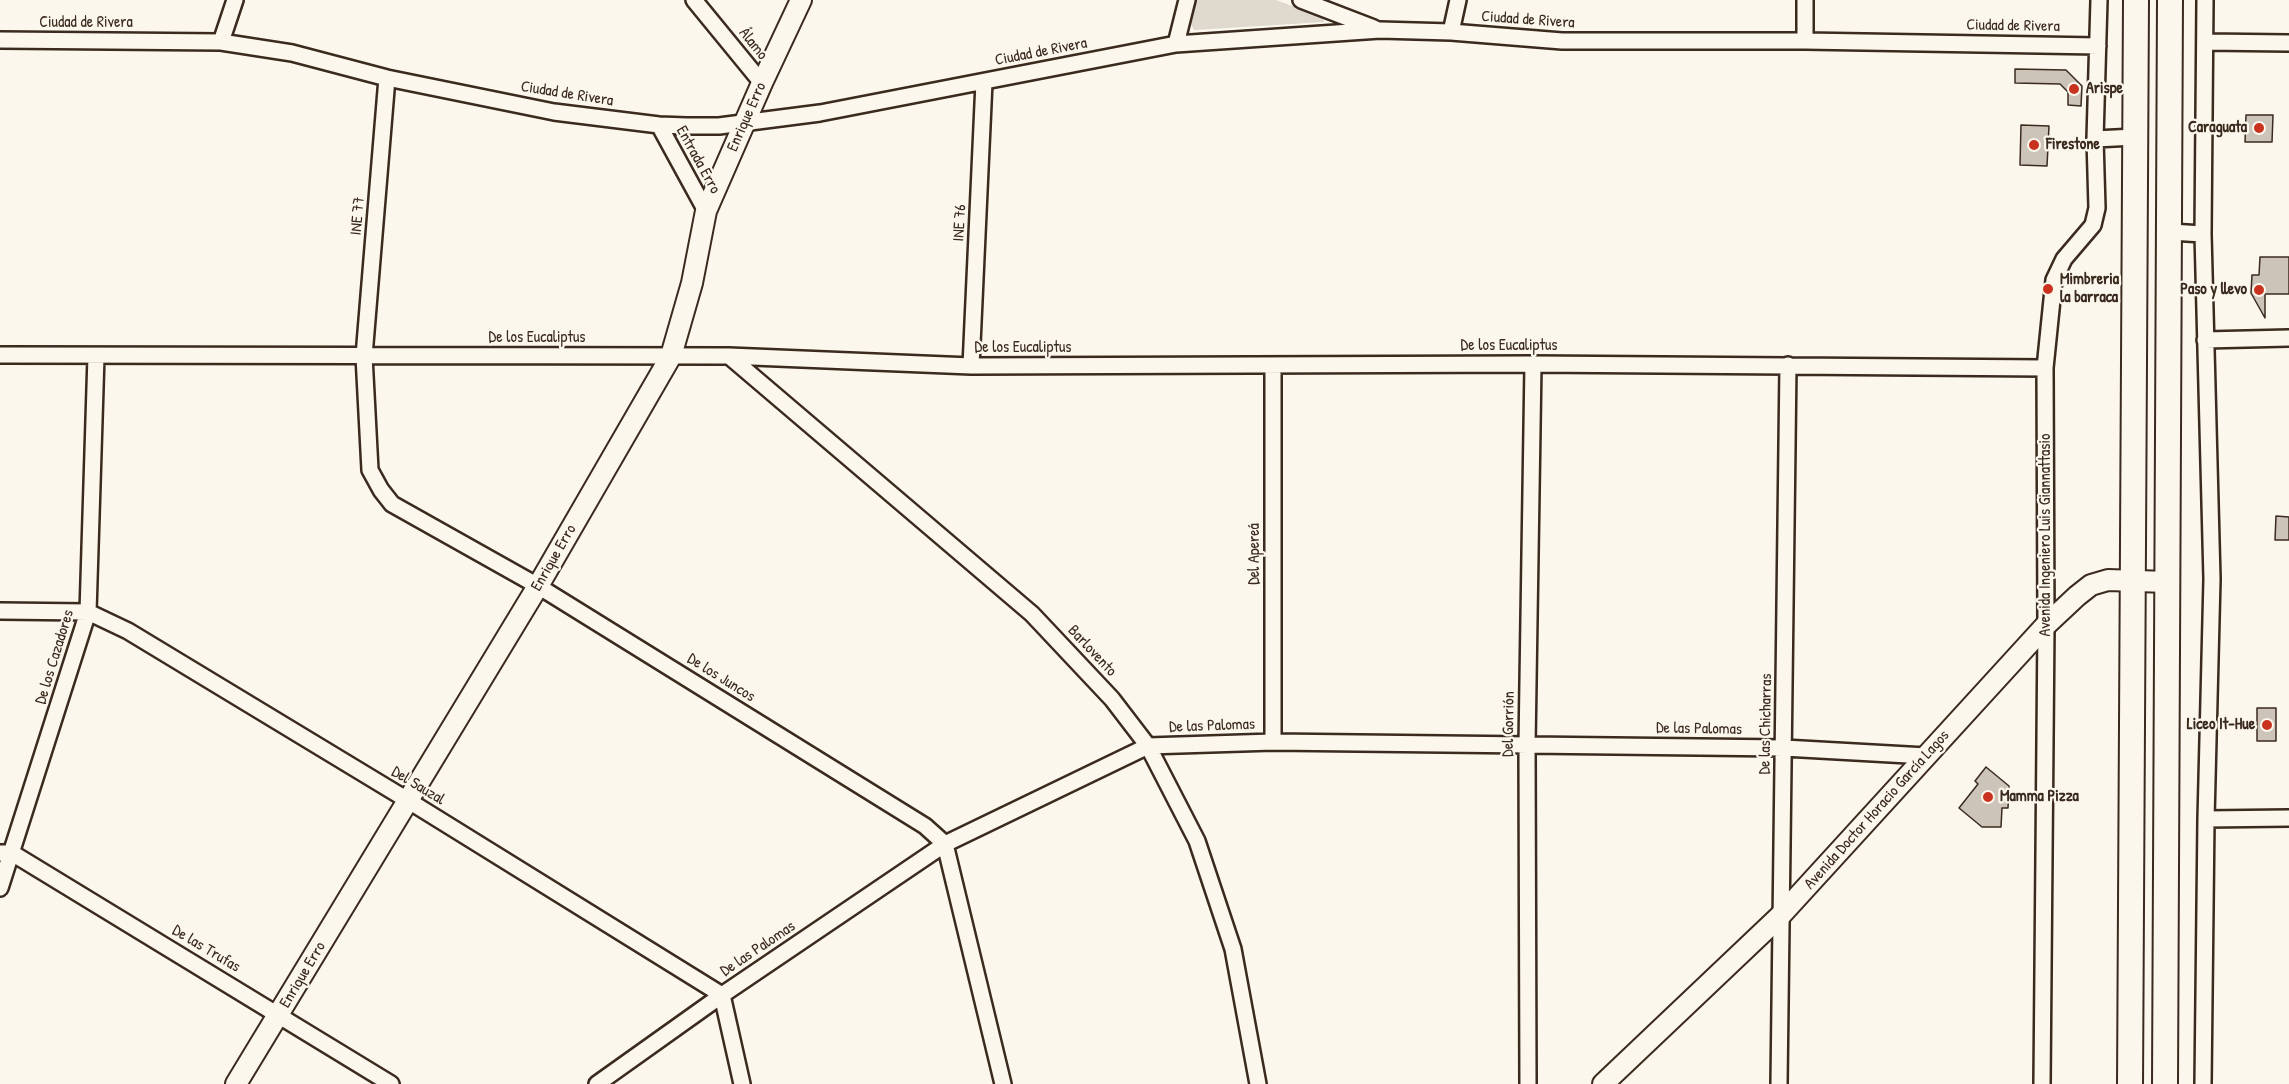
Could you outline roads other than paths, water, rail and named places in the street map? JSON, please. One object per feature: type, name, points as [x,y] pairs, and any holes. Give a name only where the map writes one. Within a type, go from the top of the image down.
[{"type":"main road","points":[[2130,1084],[2136,0]]},
{"type":"main road","points":[[2165,1084],[2170,0]]},
{"type":"street","points":[[221,42],[236,0]]},
{"type":"street","name":"Álamo","points":[[693,0],[762,83]]},
{"type":"street","name":"Enrique Erro","points":[[236,1084],[538,586],[671,356],[692,283],[706,211],[801,0]]},
{"type":"street","points":[[1176,44],[1187,0]]},
{"type":"street","points":[[1301,0],[1380,30]]},
{"type":"street","points":[[1451,32],[1458,0]]},
{"type":"street","points":[[1805,0],[1805,41]]},
{"type":"street","name":"Avenida Ingeniero Luis Giannattasio","points":[[2042,1084],[2046,625],[2045,368],[2054,280],[2064,259],[2093,225],[2097,208],[2095,139],[2099,0]]},
{"type":"street","points":[[2204,1084],[2206,819],[2212,579],[2203,234],[2205,0]]},
{"type":"street","name":"Ciudad de Rivera","points":[[0,40],[221,42],[292,53],[387,78],[555,112],[659,125],[719,126],[820,113],[1176,44],[1380,30],[1451,32],[1562,41],[1805,41],[2098,46]]},
{"type":"street","points":[[2205,42],[2289,43]]},
{"type":"street","name":"INE 77","points":[[364,356],[387,78]]},
{"type":"street","name":"INE 76","points":[[972,366],[984,82]]},
{"type":"street","name":"Entrada Erro","points":[[659,125],[706,211]]},
{"type":"street","points":[[2095,139],[2135,137]]},
{"type":"street","points":[[2170,232],[2203,234]]},
{"type":"street","points":[[2205,340],[2289,338]]},
{"type":"street","name":"De los Eucaliptus","points":[[0,355],[671,356],[972,366],[1533,364],[2045,368]]},
{"type":"street","name":"De los Cazadores","points":[[0,888],[6,853],[88,612],[96,356]]},
{"type":"street","name":"De los Juncos","points":[[364,356],[370,470],[392,504],[538,586],[926,826],[945,844]]},
{"type":"street","name":"Barlovento","points":[[729,357],[1032,614],[1112,699],[1148,746],[1197,841],[1233,949],[1258,1084]]},
{"type":"street","name":"Del Gorrión","points":[[1528,1084],[1527,745],[1533,364]]},
{"type":"street","name":"Del Apereá","points":[[1273,365],[1273,742]]},
{"type":"street","name":"De las Chicharras","points":[[1779,1084],[1788,365]]},
{"type":"street","name":"Avenida Doctor Horacio García Lagos","points":[[1603,1084],[1780,916],[2046,625],[2091,585],[2108,580],[2167,582]]},
{"type":"street","name":"Del Sauzal","points":[[0,611],[88,612],[128,631],[722,995]]},
{"type":"street","name":"De las Palomas","points":[[597,1084],[722,995],[945,844],[1148,746],[1273,742],[1784,748],[1926,756]]},
{"type":"street","points":[[2206,819],[2289,818]]},
{"type":"street","points":[[945,844],[1003,1084]]},
{"type":"street","name":"De las Trufas","points":[[6,853],[391,1084]]},
{"type":"street","points":[[722,995],[742,1084]]},
{"type":"place","name":"Arispe","points":[[2074,89]]},
{"type":"place","name":"Caraguata","points":[[2259,128]]},
{"type":"place","name":"Firestone","points":[[2034,145]]},
{"type":"place","name":"Mimbreria la barraca","points":[[2048,289]]},
{"type":"place","name":"Paso y llevo","points":[[2259,290]]},
{"type":"place","name":"Liceo It-Hue","points":[[2267,725]]},
{"type":"place","name":"Mamma Pizza","points":[[1988,797]]}]
